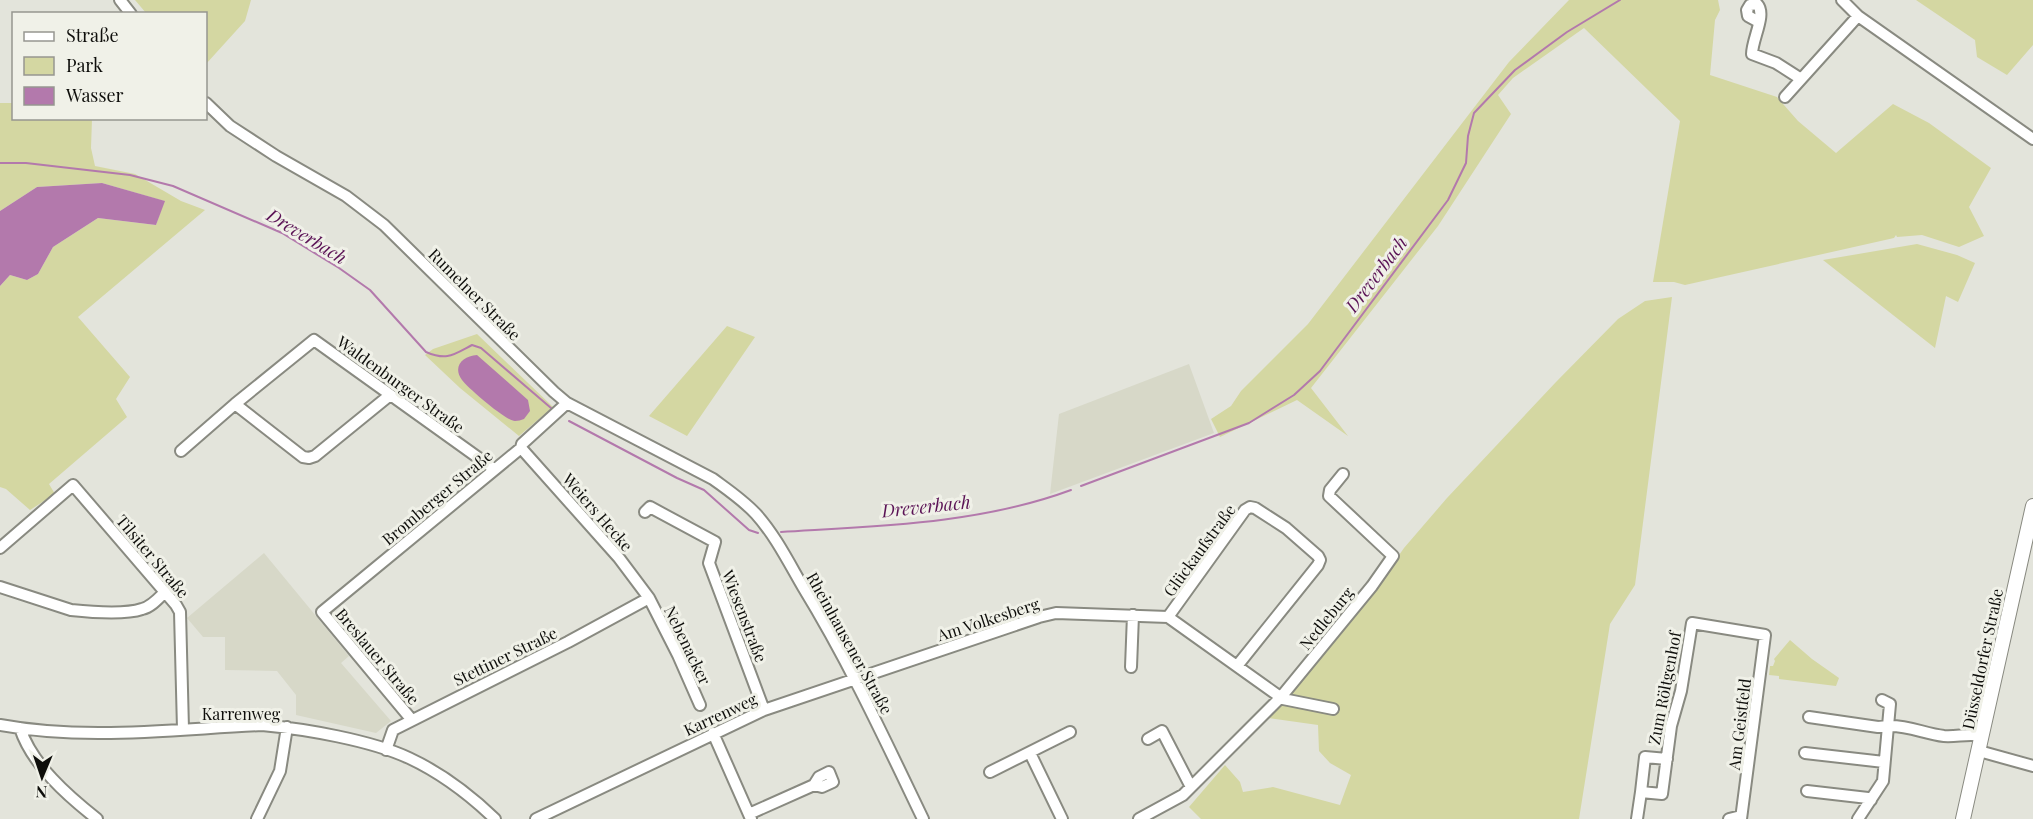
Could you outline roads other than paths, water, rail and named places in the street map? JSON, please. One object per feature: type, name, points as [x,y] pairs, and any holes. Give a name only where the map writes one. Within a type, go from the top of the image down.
[{"type":"main road","name":"Düsseldorfer Straße","points":[[1963,819],[2033,509]]},
{"type":"street","points":[[120,0],[129,12]]},
{"type":"street","points":[[1842,0],[1858,16],[2033,139]]},
{"type":"street","points":[[1785,97],[1858,16]]},
{"type":"street","points":[[1759,22],[1752,54],[1776,63],[1801,79]]},
{"type":"street","name":"Rumelner Straße","points":[[207,105],[230,126],[276,156],[346,196],[384,225],[567,403],[690,466],[732,492]]},
{"type":"street","name":"Waldenburger Straße","points":[[182,451],[235,404],[315,340],[494,469]]},
{"type":"street","points":[[235,404],[303,457],[309,458],[315,456],[390,395]]},
{"type":"street","name":"Bromberger Straße","points":[[322,612],[521,448],[522,444],[567,403]]},
{"type":"street","name":"Weiers Hecke","points":[[521,448],[619,558],[649,598]]},
{"type":"street","name":"Nedleburg","points":[[1139,819],[1175,800],[1191,788],[1281,697],[1372,586],[1393,556],[1329,496],[1330,490],[1343,474]]},
{"type":"street","name":"Tilsiter Straße","points":[[0,548],[73,485],[180,612],[183,729]]},
{"type":"street","name":"Rheinhausener Straße","points":[[732,492],[757,515],[820,614],[856,679],[923,819]]},
{"type":"street","name":"Wiesenstraße","points":[[645,512],[650,507],[715,542],[709,562],[764,710]]},
{"type":"street","name":"Glückaufstraße","points":[[1168,617],[1245,510],[1250,507],[1255,508],[1286,528],[1320,560],[1237,666]]},
{"type":"street","points":[[0,588],[71,610],[82,611],[130,612],[150,606],[165,592]]},
{"type":"street","name":"Nebenacker","points":[[649,598],[700,705]]},
{"type":"street","name":"Stettiner Straße","points":[[386,750],[393,730],[411,719],[568,642],[649,598]]},
{"type":"street","name":"Breslauer Straße","points":[[322,612],[411,719]]},
{"type":"street","name":"Am Volkesberg","points":[[856,679],[1039,617],[1072,613],[1168,617]]},
{"type":"street","points":[[1131,667],[1133,615]]},
{"type":"street","points":[[1168,617],[1281,697],[1333,709]]},
{"type":"street","name":"Zum Röltgenhof","points":[[1641,792],[1662,794],[1671,726],[1681,691],[1692,624],[1765,634]]},
{"type":"street","name":"Am Geistfeld","points":[[1730,819],[1741,818],[1749,773],[1765,634]]},
{"type":"street","name":"Karrenweg","points":[[536,819],[764,710],[856,679]]},
{"type":"street","points":[[1858,819],[1883,780],[1890,704],[1882,700]]},
{"type":"street","points":[[1809,717],[1878,726],[1900,726],[1945,736],[1971,734],[1982,736]]},
{"type":"street","name":"Karrenweg","points":[[0,725],[89,733],[262,725],[287,727],[344,738],[409,758],[473,797],[495,819]]},
{"type":"street","points":[[261,818],[280,771],[287,727]]},
{"type":"street","points":[[20,728],[25,743],[39,763],[66,792],[98,819]]},
{"type":"street","points":[[1148,739],[1162,731],[1191,788]]},
{"type":"street","points":[[990,772],[1070,732]]},
{"type":"street","points":[[713,734],[750,817],[814,785]]},
{"type":"street","points":[[1979,751],[2033,766]]},
{"type":"street","points":[[1030,753],[1062,819]]},
{"type":"street","points":[[1805,753],[1884,762]]},
{"type":"street","name":"Zum Röltgenhof","points":[[1637,819],[1645,757],[1666,759]]},
{"type":"street","points":[[1807,791],[1871,800]]},
{"type":"water","points":[[102,183],[165,201],[156,225],[98,218],[53,247],[38,274],[27,280],[10,275],[0,286],[0,211],[37,187]]},
{"type":"water","points":[[477,355],[528,400],[530,411],[524,419],[510,420],[462,380],[458,370],[460,363],[467,357]]},
{"type":"waterway","name":"Dreverbach","points":[[1081,486],[1249,423],[1294,395],[1320,371],[1448,200],[1466,163],[1468,136],[1474,113],[1515,70],[1567,32],[1620,0]]},
{"type":"waterway","name":"Dreverbach","points":[[0,163],[26,163],[130,175],[173,186],[282,233],[370,290],[426,352],[445,356],[455,354],[472,345],[481,348],[551,408]]},
{"type":"waterway","name":"Dreverbach","points":[[569,421],[704,490],[749,530],[758,533]]},
{"type":"waterway","name":"Dreverbach","points":[[781,532],[928,522],[964,517],[1001,510],[1071,490]]}]
